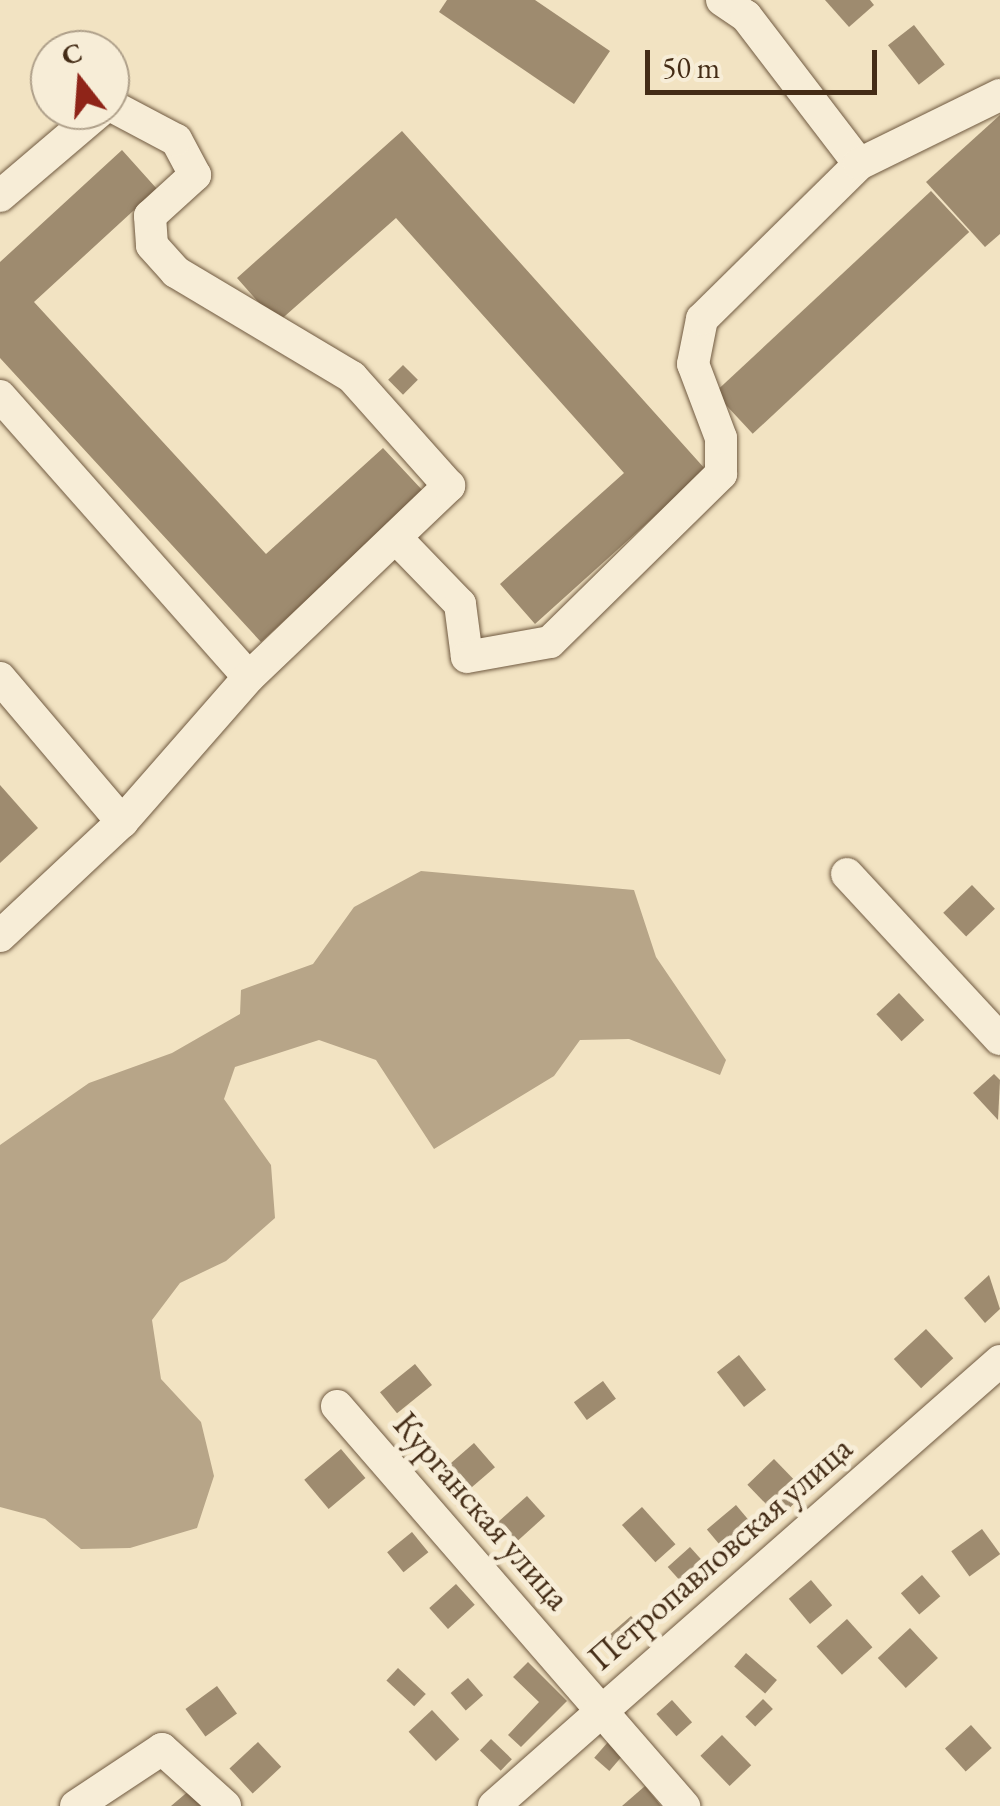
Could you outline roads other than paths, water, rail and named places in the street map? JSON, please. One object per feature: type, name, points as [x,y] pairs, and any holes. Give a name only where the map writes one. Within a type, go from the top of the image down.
[{"type":"street","points":[[734,8],[859,164]]},
{"type":"street","points":[[396,538],[460,604],[467,657],[550,642],[588,614],[721,474],[721,438],[693,364],[702,320],[859,164],[1000,95]]},
{"type":"street","points":[[0,936],[122,822],[249,678],[449,486],[352,377],[176,272],[152,246],[150,216],[195,176],[176,140],[130,116]]},
{"type":"street","points":[[0,196],[78,130]]},
{"type":"street","points":[[0,396],[249,678]]},
{"type":"street","points":[[0,678],[122,822]]},
{"type":"street","points":[[847,874],[1000,1039]]},
{"type":"street","name":"Петропавловская улица","points":[[494,1806],[1000,1361]]},
{"type":"street","name":"Курганская улица","points":[[337,1406],[684,1806]]},
{"type":"street","points":[[76,1806],[162,1749],[225,1806]]}]
